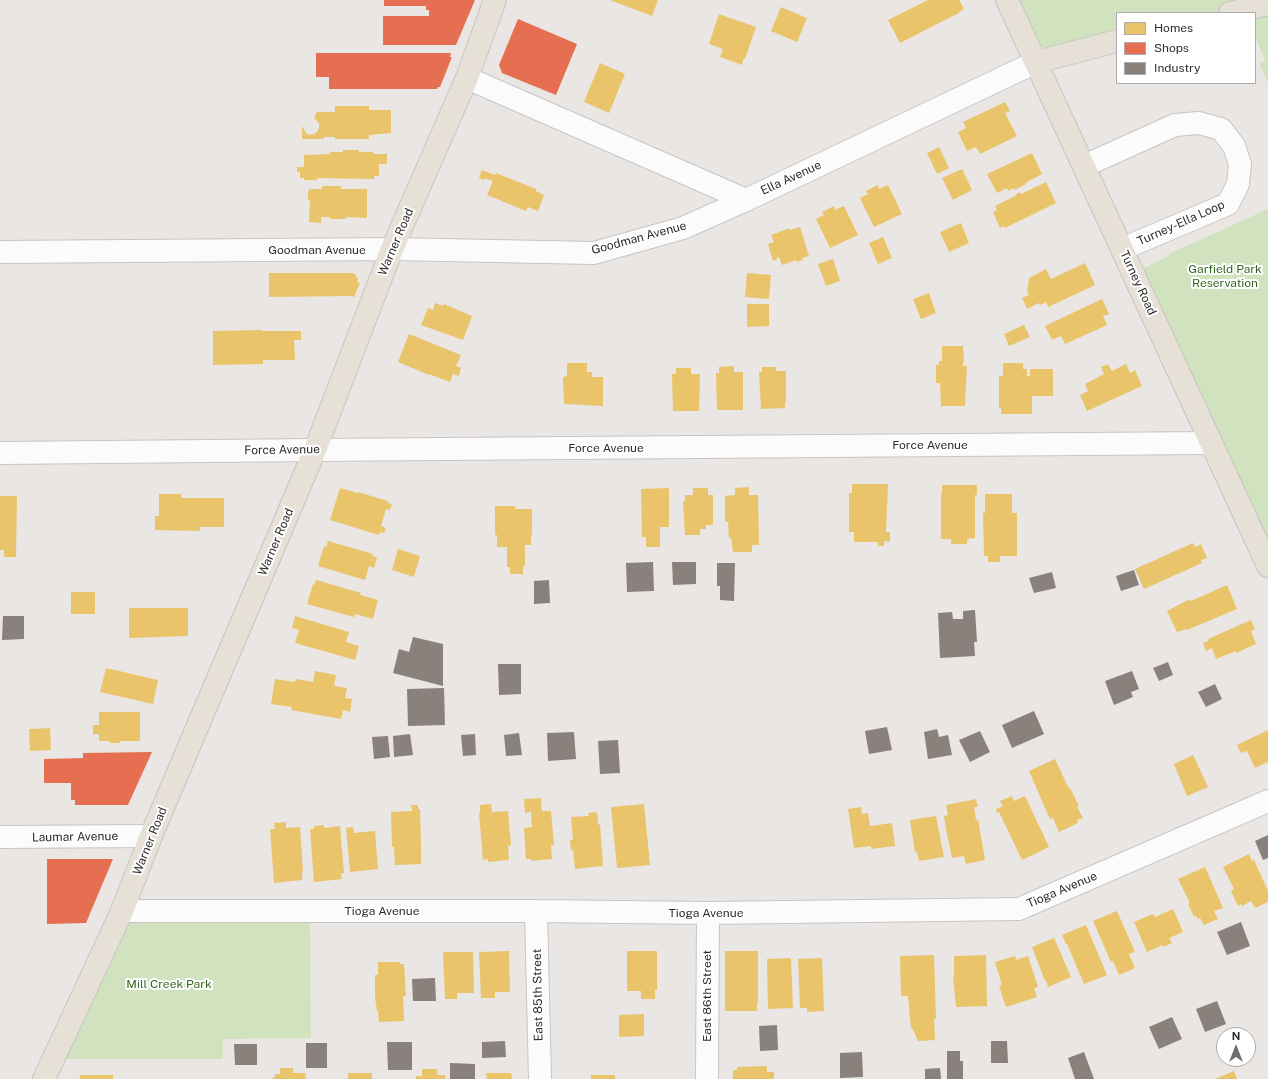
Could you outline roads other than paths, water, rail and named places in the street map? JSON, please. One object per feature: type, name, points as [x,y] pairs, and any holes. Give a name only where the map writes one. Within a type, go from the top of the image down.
[{"type":"main road","name":"Warner Road","points":[[44,1079],[122,911],[151,836],[315,450],[392,249],[466,78],[495,0]]},
{"type":"main road","name":"Turney Road","points":[[1007,0],[1268,566]]},
{"type":"main road","points":[[1234,12],[1268,4]]},
{"type":"main road","name":"Ella Avenue","points":[[1036,62],[1116,41]]},
{"type":"street","name":"Ella Avenue","points":[[466,78],[746,200],[1036,62]]},
{"type":"street","name":"Turney-Ella Loop","points":[[1084,166],[1175,125],[1199,123],[1221,129],[1234,146],[1240,164],[1238,184],[1228,204],[1122,249]]},
{"type":"street","name":"Goodman Avenue","points":[[0,252],[392,249],[594,252],[683,228],[746,200]]},
{"type":"street","name":"Force Avenue","points":[[0,453],[1211,443]]},
{"type":"street","name":"Tioga Avenue","points":[[122,911],[536,911],[708,913],[1019,909],[1268,801]]},
{"type":"street","name":"Laumar Avenue","points":[[0,837],[151,836]]},
{"type":"street","name":"East 85th Street","points":[[536,911],[540,1079]]},
{"type":"street","name":"East 86th Street","points":[[707,1079],[708,913]]},
{"type":"park label","name":"Garfield Park Reservation","points":[[1225,276]]},
{"type":"park label","name":"Mill Creek Park","points":[[169,984]]}]
